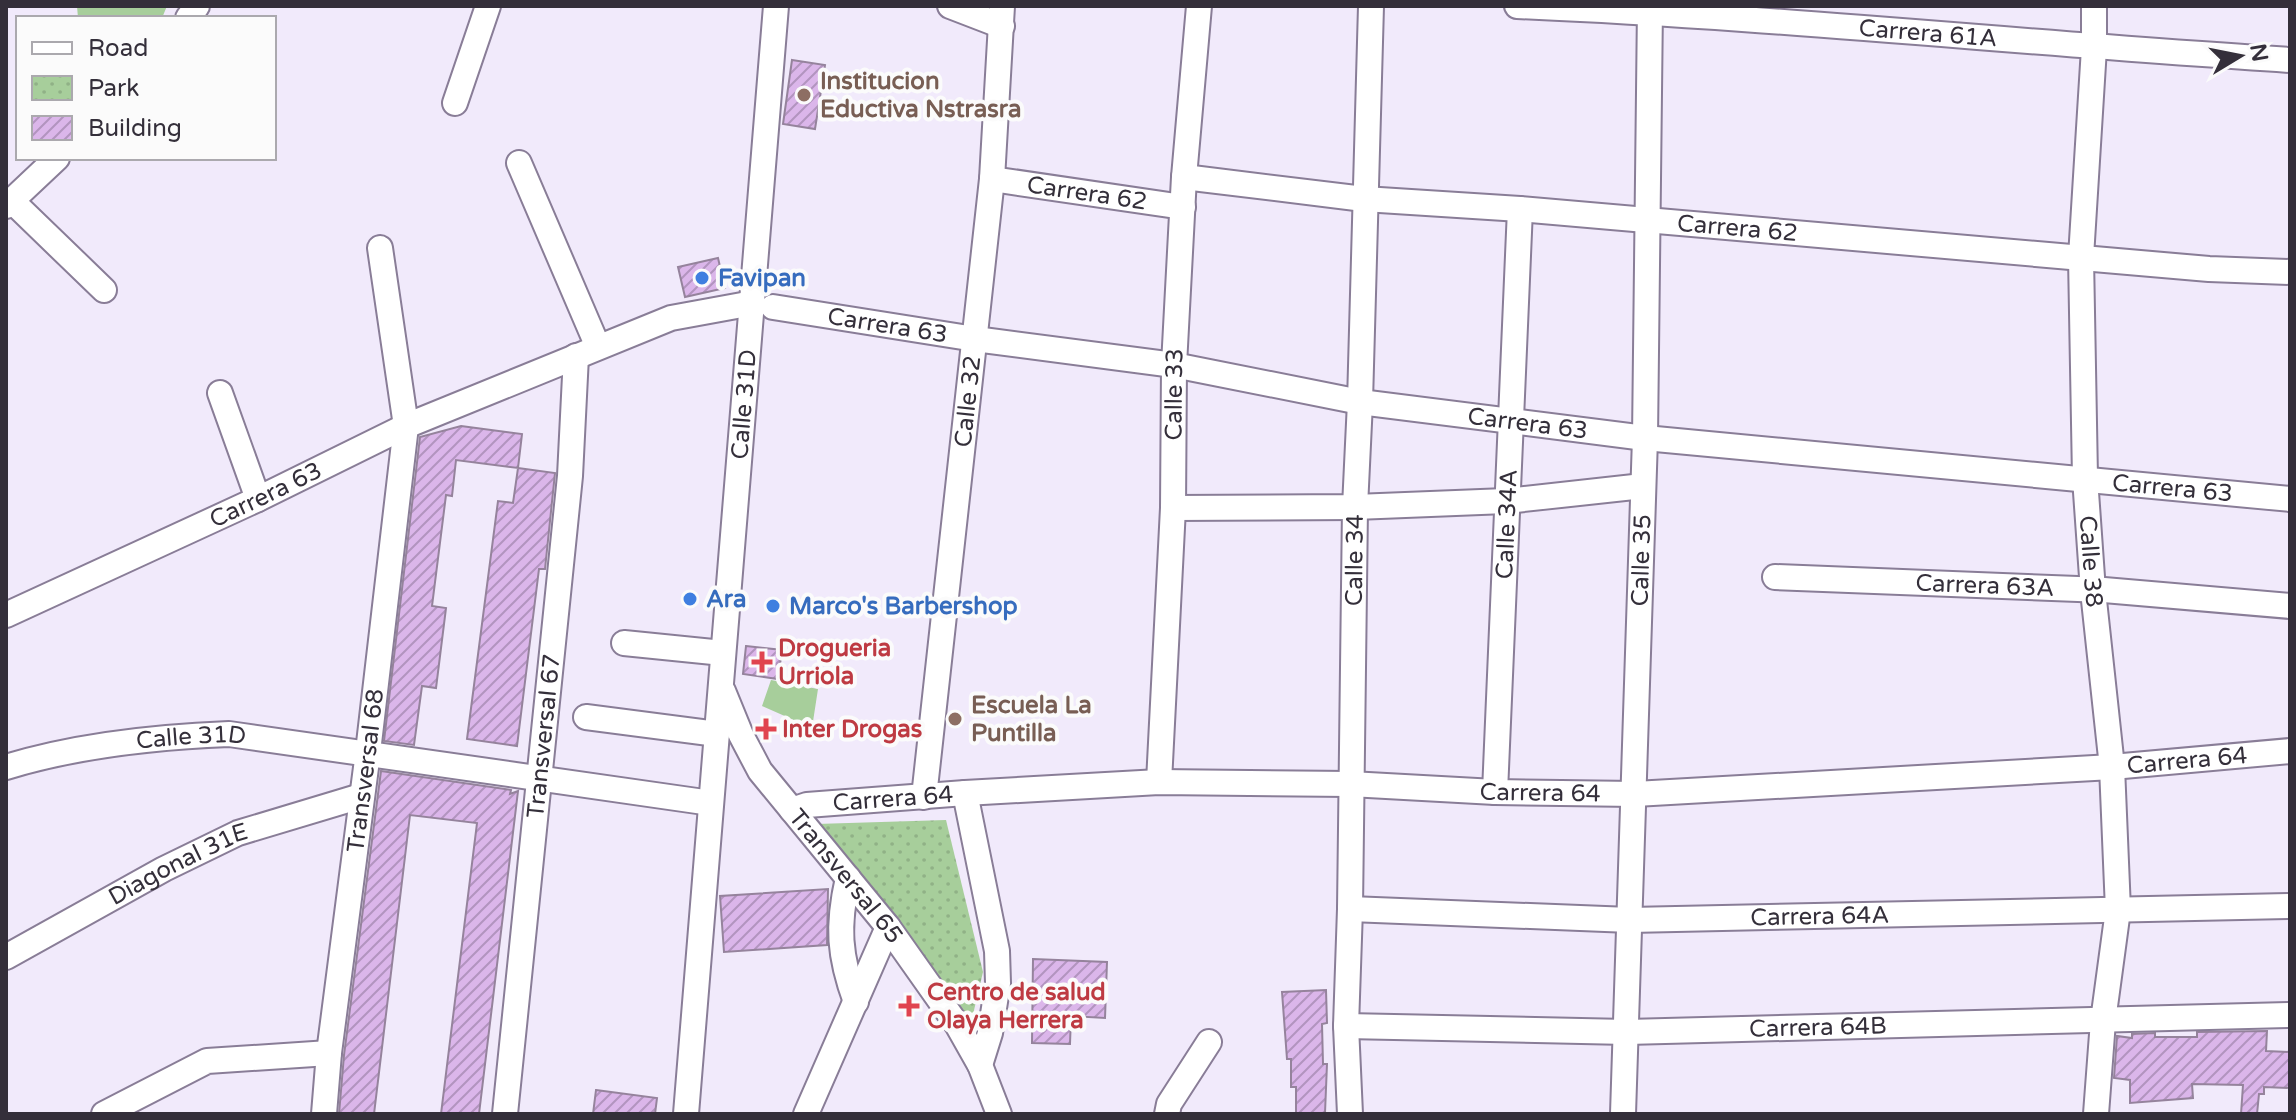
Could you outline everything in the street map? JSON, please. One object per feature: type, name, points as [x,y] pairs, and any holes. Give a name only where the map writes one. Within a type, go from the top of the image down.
[{"type":"street","points":[[455,103],[488,6]]},
{"type":"street","name":"Calle 31D","points":[[686,1114],[723,653],[763,305],[776,6]]},
{"type":"street","points":[[950,6],[1002,16]]},
{"type":"street","name":"Calle 33","points":[[1159,782],[1173,508],[1174,365],[1184,177],[1199,6]]},
{"type":"street","name":"Calle 34","points":[[1350,1114],[1346,1026],[1355,507],[1371,6]]},
{"type":"street","name":"Carrera 61A","points":[[1517,6],[1650,9],[2094,48],[2290,60]]},
{"type":"street","name":"Calle 38","points":[[2094,6],[2081,257],[2085,478],[2093,591],[2112,767],[2118,910],[2103,1021],[2096,1114]]},
{"type":"street","name":"Calle 35","points":[[1623,1114],[1645,438],[1650,9]]},
{"type":"street","name":"Calle 32","points":[[924,797],[992,179],[1002,16]]},
{"type":"street","points":[[55,160],[9,204],[104,290]]},
{"type":"street","name":"Transversal 67","points":[[505,1114],[570,476],[587,352],[519,163]]},
{"type":"street","name":"Carrera 62","points":[[1184,177],[1364,199],[1646,219],[2209,269],[2290,272]]},
{"type":"street","name":"Carrera 62","points":[[992,179],[1183,207]]},
{"type":"street","name":"Calle 34A","points":[[1495,792],[1520,209]]},
{"type":"street","name":"Transversal 68","points":[[324,1114],[406,426],[380,248]]},
{"type":"street","name":"Carrera 63","points":[[6,615],[258,499],[406,426],[671,318],[763,305],[975,339],[1174,365],[1360,402],[1645,438],[2290,499]]},
{"type":"street","points":[[220,393],[258,499]]},
{"type":"street","points":[[1173,508],[1355,507],[1506,501],[1643,486]]},
{"type":"street","name":"Carrera 63A","points":[[1775,577],[2093,591],[2290,606]]},
{"type":"street","points":[[624,643],[723,653]]},
{"type":"street","name":"Transversal 65","points":[[721,685],[760,771],[888,927],[958,1026],[980,1065]]},
{"type":"street","points":[[586,717],[717,734]]},
{"type":"street","name":"Calle 31D","points":[[6,767],[44,755],[171,736],[229,734],[711,803]]},
{"type":"street","name":"Carrera 64","points":[[792,810],[807,805],[1159,782],[1350,784],[1495,792],[1635,794],[2112,767],[2290,751]]},
{"type":"street","points":[[965,793],[997,951],[998,983],[990,1033],[980,1065],[999,1114]]},
{"type":"street","name":"Diagonal 31E","points":[[6,957],[164,869],[238,833],[361,796]]},
{"type":"street","points":[[848,878],[841,909],[840,941],[845,972],[856,1002]]},
{"type":"street","name":"Carrera 64A","points":[[1350,909],[1630,920],[2290,906]]},
{"type":"street","points":[[806,1114],[888,927]]},
{"type":"street","name":"Carrera 64B","points":[[1346,1026],[1627,1032],[2290,1015]]},
{"type":"street","points":[[1167,1114],[1169,1104],[1209,1042]]},
{"type":"street","points":[[104,1114],[207,1061],[329,1053]]},
{"type":"green space","points":[[77,6],[167,6],[163,16],[78,16]]},
{"type":"green space","points":[[771,680],[818,689],[812,728],[762,706]]},
{"type":"green space","points":[[946,820],[983,972],[971,1023],[816,824]]},
{"type":"building","name":"Institucion Eductiva Nstrasra","points":[[792,60],[825,65],[815,129],[783,124]]},
{"type":"building","name":"Favipan","points":[[718,258],[725,288],[685,297],[678,267]]},
{"type":"building","points":[[461,426],[522,434],[518,468],[456,460],[452,496],[446,495],[432,606],[446,608],[436,688],[422,686],[414,745],[384,741],[420,437]]},
{"type":"building","points":[[518,468],[555,473],[545,569],[539,569],[517,746],[467,739],[498,501],[513,503]]},
{"type":"building","name":"Drogueria Urriola","points":[[746,646],[782,650],[778,679],[743,674]]},
{"type":"building","points":[[381,771],[511,790],[510,794],[518,791],[479,1114],[441,1114],[477,823],[410,815],[374,1114],[339,1114]]},
{"type":"building","points":[[828,889],[827,945],[724,952],[720,896]]},
{"type":"building","points":[[1033,959],[1107,962],[1105,1018],[1071,1016],[1070,1044],[1032,1043]]},
{"type":"building","points":[[1326,990],[1327,1023],[1322,1024],[1323,1064],[1327,1064],[1325,1113],[1296,1113],[1296,1087],[1291,1087],[1291,1059],[1287,1059],[1282,992]]},
{"type":"building","points":[[2267,1031],[2266,1051],[2290,1052],[2290,1088],[2264,1087],[2264,1094],[2259,1094],[2257,1114],[2241,1114],[2243,1085],[2192,1084],[2193,1098],[2130,1103],[2130,1080],[2114,1078],[2117,1036],[2132,1038],[2132,1034],[2155,1033],[2155,1037],[2197,1037],[2197,1032]]},
{"type":"building","points":[[596,1090],[657,1098],[655,1114],[593,1114]]},
{"type":"place","name":"Institucion Eductiva Nstrasra","points":[[804,95]]},
{"type":"place","name":"Favipan","points":[[702,278]]},
{"type":"place","name":"Ara","points":[[690,599]]},
{"type":"place","name":"Marco's Barbershop","points":[[773,606]]},
{"type":"place","name":"Drogueria Urriola","points":[[762,662]]},
{"type":"place","name":"Escuela La Puntilla","points":[[955,719]]},
{"type":"place","name":"Inter Drogas","points":[[766,729]]},
{"type":"place","name":"Centro de salud Olaya Herrera","points":[[909,1006]]}]
